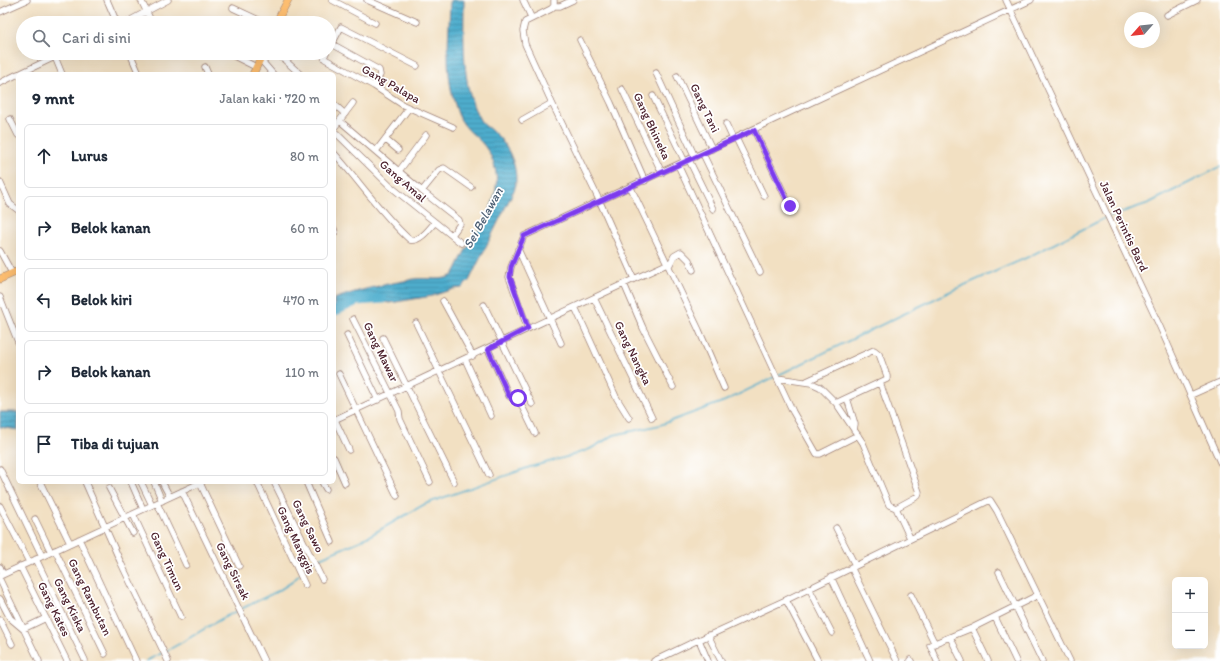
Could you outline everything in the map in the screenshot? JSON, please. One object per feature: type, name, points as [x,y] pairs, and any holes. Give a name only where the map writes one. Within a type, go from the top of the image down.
[{"type":"main road","points":[[281,16],[288,0]]},
{"type":"main road","points":[[255,71],[260,60]]},
{"type":"main road","points":[[0,279],[15,272]]},
{"type":"street","points":[[0,12],[27,0]]},
{"type":"street","points":[[107,0],[114,16]]},
{"type":"street","points":[[141,0],[148,16]]},
{"type":"street","points":[[137,16],[168,0]]},
{"type":"street","points":[[332,0],[375,23]]},
{"type":"street","points":[[368,0],[417,22]]},
{"type":"street","points":[[523,0],[531,17]]},
{"type":"street","points":[[573,0],[560,6],[554,3],[551,9],[531,17],[523,26],[523,36],[552,103],[600,202],[634,279]]},
{"type":"street","name":"Jalan Perintis Bard","points":[[1006,0],[1191,395],[1220,462]]},
{"type":"street","points":[[528,328],[510,277],[511,267],[524,236],[631,188],[1030,0]]},
{"type":"street","points":[[1167,15],[1197,0]]},
{"type":"street","points":[[233,8],[250,16]]},
{"type":"street","points":[[336,36],[343,27],[417,66]]},
{"type":"street","points":[[580,40],[611,103],[645,181]]},
{"type":"street","points":[[336,49],[379,70],[380,75],[374,86]]},
{"type":"street","points":[[22,72],[48,60]]},
{"type":"street","points":[[56,60],[61,72]]},
{"type":"street","points":[[133,60],[139,72]]},
{"type":"street","points":[[238,60],[255,71]]},
{"type":"street","points":[[264,60],[272,72]]},
{"type":"street","points":[[285,60],[298,72]]},
{"type":"street","name":"Gang Palapa","points":[[327,60],[374,86],[409,108],[453,127]]},
{"type":"street","points":[[205,67],[207,72]]},
{"type":"street","points":[[656,73],[695,157]]},
{"type":"street","points":[[0,83],[16,75]]},
{"type":"street","name":"Gang Tani","points":[[677,76],[712,149]]},
{"type":"street","name":"Gang Bhineka","points":[[622,89],[662,173]]},
{"type":"street","points":[[653,96],[713,209]]},
{"type":"street","points":[[336,126],[353,103]]},
{"type":"street","points":[[522,120],[552,103]]},
{"type":"street","points":[[336,106],[345,114]]},
{"type":"street","points":[[376,151],[409,108]]},
{"type":"street","points":[[10,119],[16,131]]},
{"type":"street","points":[[340,121],[422,191],[460,220],[460,224],[452,235]]},
{"type":"street","points":[[726,124],[764,196]]},
{"type":"street","points":[[754,130],[790,206]]},
{"type":"street","name":"Gang Amal","points":[[336,133],[390,186],[461,243]]},
{"type":"street","points":[[399,171],[426,135]]},
{"type":"street","points":[[385,139],[398,150]]},
{"type":"street","points":[[703,154],[760,272]]},
{"type":"street","points":[[336,155],[357,178],[379,207],[410,240],[414,241],[425,233],[435,222]]},
{"type":"street","points":[[678,166],[793,412],[817,454],[820,454],[858,435]]},
{"type":"street","points":[[422,191],[439,170],[444,168],[471,187]]},
{"type":"street","points":[[0,182],[10,204],[16,208]]},
{"type":"street","points":[[631,188],[699,330],[724,388]]},
{"type":"street","points":[[518,249],[561,343]]},
{"type":"street","points":[[0,251],[15,272]]},
{"type":"street","points":[[336,419],[488,349],[528,328],[668,265],[674,256],[682,252],[689,260],[693,270]]},
{"type":"street","points":[[624,284],[643,328],[673,387]]},
{"type":"street","points":[[0,297],[16,337]]},
{"type":"street","name":"Gang Nangka","points":[[594,298],[652,418]]},
{"type":"street","points":[[443,301],[472,356]]},
{"type":"street","points":[[484,305],[532,404]]},
{"type":"street","points":[[575,307],[616,397],[629,418]]},
{"type":"street","name":"Gang Mawar","points":[[353,319],[390,394],[430,482]]},
{"type":"street","points":[[416,323],[489,475]]},
{"type":"street","points":[[347,335],[378,400]]},
{"type":"street","points":[[383,338],[454,482]]},
{"type":"street","points":[[488,349],[509,396],[513,399],[518,398],[535,433]]},
{"type":"street","points":[[807,381],[874,350],[879,354],[887,379],[836,403]]},
{"type":"street","points":[[465,359],[491,416]]},
{"type":"street","points":[[339,374],[397,496]]},
{"type":"street","points":[[776,375],[807,381],[820,387],[836,403],[858,435],[869,456],[889,505],[896,508],[910,538]]},
{"type":"street","points":[[1191,395],[1220,382]]},
{"type":"street","points":[[880,383],[919,492],[918,496],[896,508]]},
{"type":"street","points":[[846,398],[855,424],[854,430]]},
{"type":"street","points":[[336,424],[349,450]]},
{"type":"street","points":[[336,463],[345,483]]},
{"type":"street","points":[[0,469],[42,556]]},
{"type":"street","points":[[41,484],[70,543]]},
{"type":"street","points":[[86,484],[106,526],[120,561],[168,661]]},
{"type":"street","points":[[132,484],[143,509]]},
{"type":"street","points":[[142,484],[157,503],[186,565]]},
{"type":"street","points":[[154,484],[157,503]]},
{"type":"street","points":[[163,484],[170,497]]},
{"type":"street","points":[[0,567],[2,575],[197,484]]},
{"type":"street","points":[[202,484],[239,566]]},
{"type":"street","name":"Gang Manggis","points":[[258,484],[304,582]]},
{"type":"street","name":"Gang Sawo","points":[[275,484],[322,579]]},
{"type":"street","points":[[307,484],[332,542]]},
{"type":"street","points":[[323,484],[326,489]]},
{"type":"street","points":[[109,488],[133,533]]},
{"type":"street","name":"Gang Sirsak","points":[[182,491],[264,661]]},
{"type":"street","points":[[654,661],[786,600],[990,500],[997,511],[1070,661]]},
{"type":"street","points":[[0,506],[29,562]]},
{"type":"street","name":"Gang Timun","points":[[133,514],[181,617]]},
{"type":"street","name":"Gang Rambutan","points":[[35,519],[53,551],[105,654]]},
{"type":"street","points":[[836,528],[897,661]]},
{"type":"street","points":[[80,539],[136,661]]},
{"type":"street","name":"Gang Kiska","points":[[36,559],[85,660]]},
{"type":"street","name":"Gang Kates","points":[[20,566],[67,661]]},
{"type":"street","points":[[999,572],[1042,661]]},
{"type":"street","points":[[831,577],[870,661]]},
{"type":"street","points":[[0,580],[39,661]]},
{"type":"street","points":[[809,588],[832,633]]},
{"type":"street","points":[[911,595],[935,644]]},
{"type":"street","points":[[937,661],[930,645],[972,628],[1038,595]]},
{"type":"street","points":[[0,599],[10,618],[23,629]]},
{"type":"street","points":[[786,600],[818,661]]},
{"type":"street","points":[[995,617],[1016,661]]},
{"type":"street","points":[[23,629],[46,618]]},
{"type":"street","points":[[0,620],[12,644]]},
{"type":"street","points":[[972,628],[988,661]]},
{"type":"street","points":[[708,635],[721,661]]},
{"type":"street","points":[[950,637],[962,661]]},
{"type":"street","points":[[698,640],[708,661]]},
{"type":"water","name":"Sei Belawan","points":[[450,0],[464,0],[464,45],[466,76],[469,91],[473,105],[480,120],[497,135],[509,153],[516,174],[515,188],[469,281],[462,288],[453,289],[432,296],[390,303],[368,299],[361,300],[336,311],[336,298],[354,292],[414,279],[439,279],[453,275],[465,251],[488,213],[496,189],[494,164],[488,151],[468,130],[458,114],[450,84],[448,44]]},
{"type":"water","points":[[0,412],[16,412],[16,430],[0,427]]},
{"type":"waterway","points":[[1110,216],[1149,203],[1220,167]]},
{"type":"waterway","points":[[315,560],[362,540],[425,504],[530,467],[590,449],[614,435],[660,425],[725,401],[951,291],[1026,258],[1107,217]]},
{"type":"waterway","name":"Sei Belawan","points":[[336,311],[357,301],[383,299]]},
{"type":"waterway","points":[[301,572],[312,562]]},
{"type":"waterway","points":[[241,609],[278,591],[292,582],[299,575]]},
{"type":"waterway","points":[[166,651],[237,611]]},
{"type":"waterway","points":[[146,661],[162,653]]},
{"type":"route","points":[[518,398],[510,398],[488,349],[528,328],[511,285],[510,277],[511,267],[524,236],[754,130],[790,206]]}]
